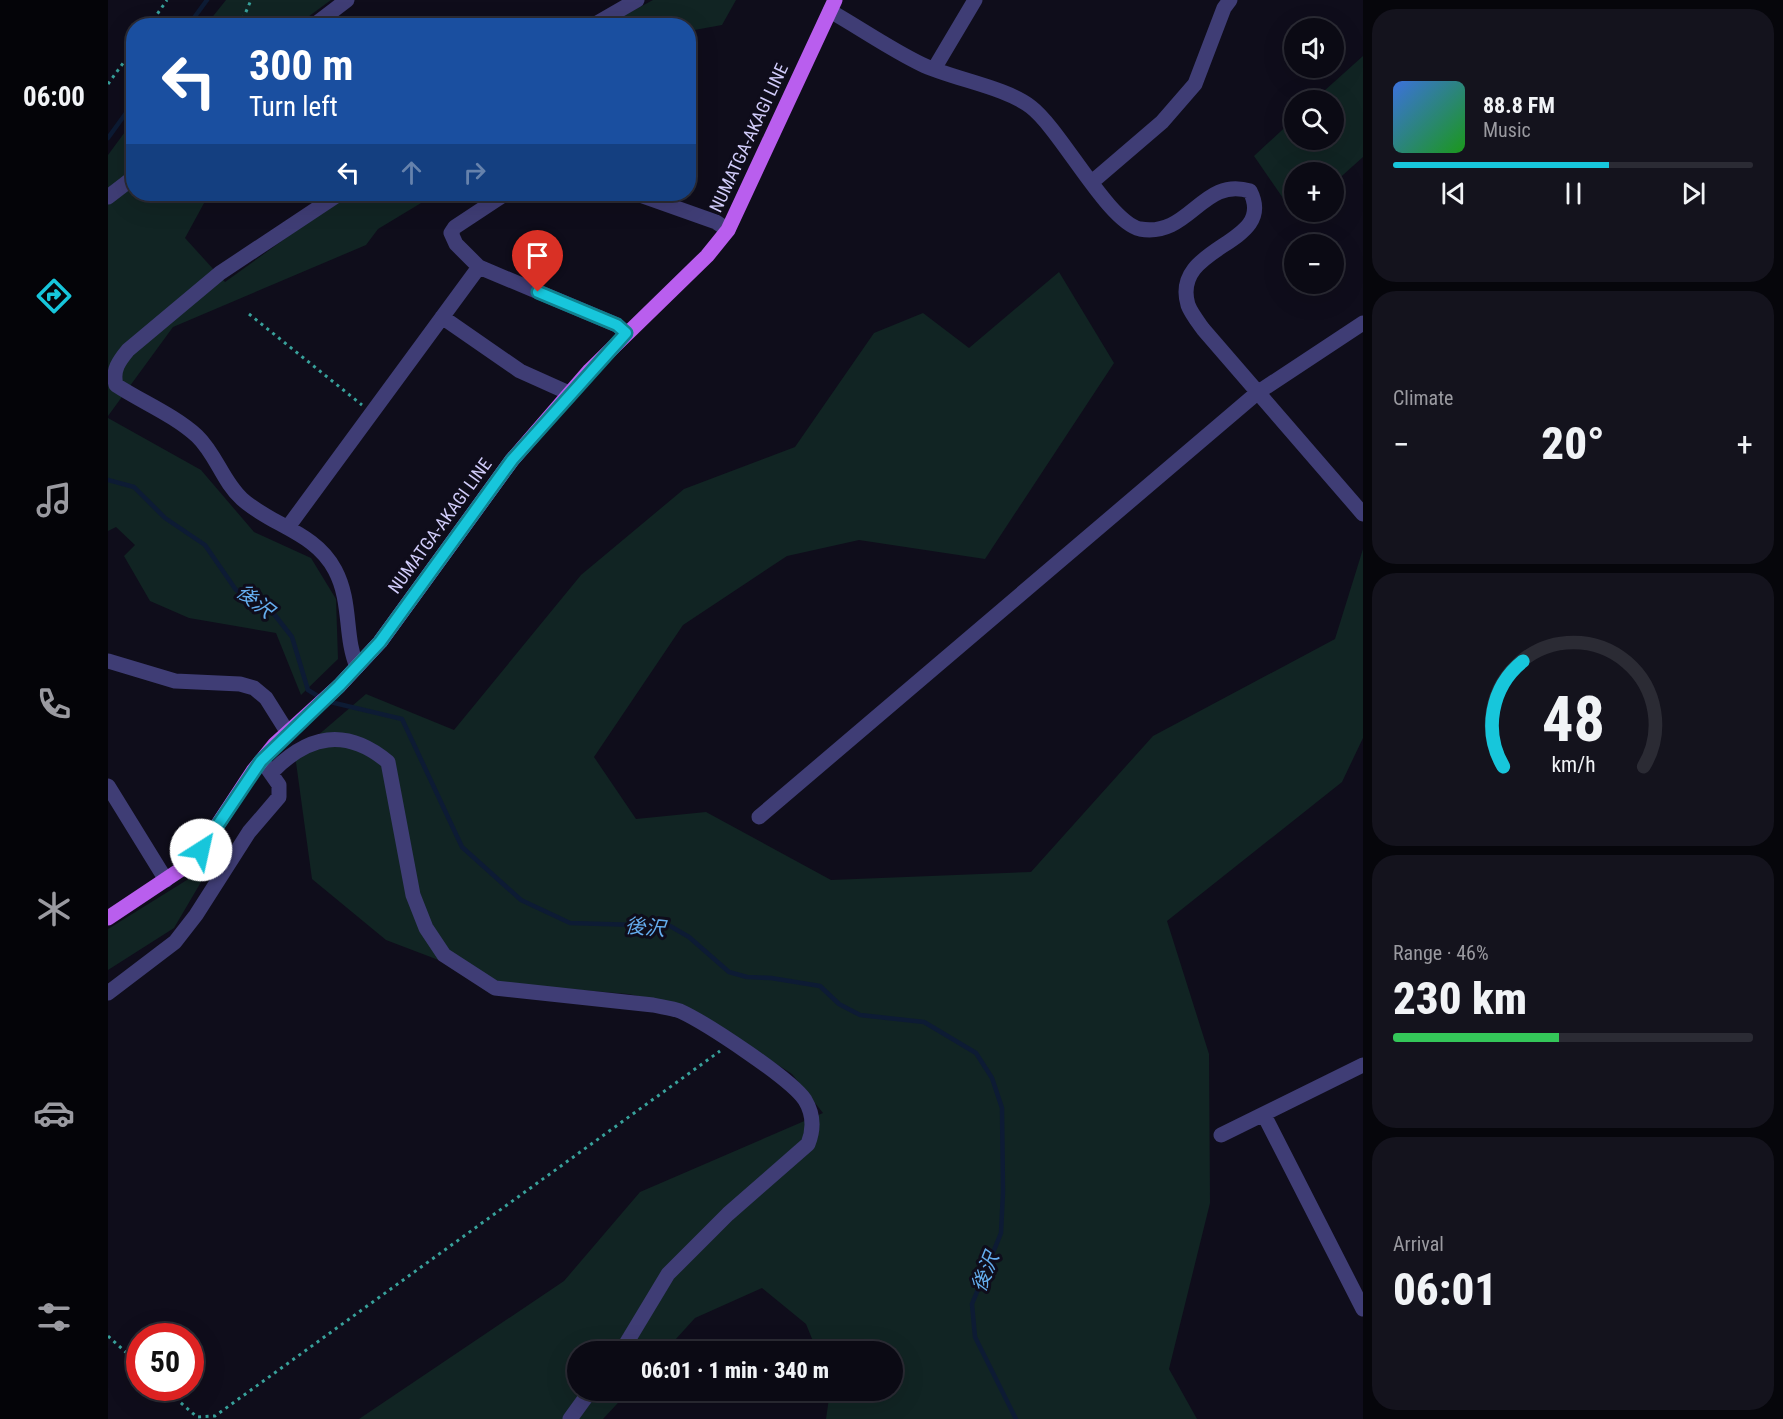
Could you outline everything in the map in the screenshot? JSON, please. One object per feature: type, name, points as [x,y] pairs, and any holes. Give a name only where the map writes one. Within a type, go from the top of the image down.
[{"type":"main road","name":"NUMATGA-AKAGI LINE","points":[[108,918],[180,870],[201,850],[261,761],[339,686],[380,642],[512,460],[569,393],[626,333],[686,278],[728,230],[833,5]]},
{"type":"street","points":[[323,18],[347,0]]},
{"type":"street","points":[[606,18],[637,0]]},
{"type":"street","points":[[934,69],[975,0]]},
{"type":"street","points":[[1092,182],[1162,122],[1195,84],[1224,8],[1230,0]]},
{"type":"street","points":[[833,5],[934,69],[1011,96],[1032,108],[1117,214],[1138,228],[1165,230],[1217,191],[1236,186],[1250,191],[1256,203],[1254,220],[1248,228],[1201,261],[1188,278],[1188,304],[1203,329],[1363,514]]},
{"type":"street","points":[[108,197],[126,183]]},
{"type":"street","points":[[328,201],[220,273],[128,350],[117,364],[114,377],[116,385],[198,437],[240,497],[258,511],[288,526],[320,549],[336,571],[346,604],[352,655],[357,667]]},
{"type":"street","points":[[494,201],[455,227],[451,233],[456,244],[479,267],[617,325],[626,333]]},
{"type":"street","points":[[657,201],[716,222],[728,230]]},
{"type":"street","points":[[288,526],[479,267]]},
{"type":"street","points":[[442,317],[520,371],[569,393]]},
{"type":"street","points":[[759,817],[1257,393],[1363,323]]},
{"type":"street","points":[[108,661],[175,681],[240,684],[254,688],[266,698],[288,734]]},
{"type":"street","points":[[272,772],[298,748],[321,740],[346,741],[374,751],[388,762],[408,874],[426,928],[444,955],[495,988],[653,1005],[679,1010],[732,1042],[794,1088],[805,1101],[814,1128],[808,1144],[728,1214],[668,1274],[628,1341]]},
{"type":"street","points":[[108,993],[163,953],[196,915],[228,861],[279,797],[279,784],[272,772],[261,761]]},
{"type":"street","points":[[108,786],[166,880]]},
{"type":"street","points":[[1221,1135],[1363,1065]]},
{"type":"street","points":[[1264,1115],[1363,1309]]},
{"type":"street","points":[[570,1419],[583,1401]]},
{"type":"path","points":[[155,18],[168,0]]},
{"type":"path","points":[[243,18],[251,0]]},
{"type":"path","points":[[108,84],[126,59]]},
{"type":"path","points":[[249,314],[371,413]]},
{"type":"path","points":[[178,1401],[196,1418],[215,1416],[732,1042]]},
{"type":"path","points":[[108,1336],[126,1352]]},
{"type":"green space","points":[[226,0],[331,0],[307,18],[212,18]]},
{"type":"green space","points":[[653,0],[736,0],[722,25],[696,30],[696,18],[619,18]]},
{"type":"green space","points":[[1363,56],[1363,157],[1344,174],[1344,162],[1284,162],[1284,200],[1254,156],[1284,128],[1284,150],[1344,150],[1344,90],[1325,90],[1338,78],[1344,78],[1344,73]]},
{"type":"green space","points":[[126,131],[126,201],[205,201],[185,238],[225,282],[337,201],[424,201],[378,229],[366,245],[173,327],[108,416],[108,155]]},
{"type":"green space","points":[[1059,272],[1114,363],[985,559],[859,540],[787,556],[683,625],[594,757],[636,819],[706,812],[831,880],[1031,872],[1153,736],[1335,639],[1363,549],[1363,738],[1342,782],[1167,921],[1209,1054],[1210,1203],[1169,1369],[1197,1419],[826,1419],[829,1401],[903,1401],[903,1341],[813,1341],[806,1324],[762,1288],[695,1318],[674,1341],[567,1341],[567,1401],[620,1401],[603,1419],[359,1419],[564,1281],[640,1192],[823,1113],[792,1074],[684,1005],[628,994],[499,983],[386,940],[312,879],[295,755],[366,694],[454,730],[581,575],[684,489],[795,447],[874,333],[923,313],[969,348]]},
{"type":"green space","points":[[108,418],[201,470],[254,532],[311,558],[336,599],[338,659],[301,695],[276,633],[189,618],[150,601],[124,556],[135,545],[116,527],[108,531]]},
{"type":"green space","points":[[211,865],[174,928],[108,970],[108,929]]},
{"type":"waterway","points":[[194,18],[207,0]]},
{"type":"waterway","points":[[108,138],[126,113]]},
{"type":"waterway","name":"後沢","points":[[108,480],[134,487],[165,518],[205,545],[236,590],[267,605],[292,637],[308,690],[326,701],[402,719],[462,847],[521,900],[570,923],[670,926],[689,937],[729,972],[747,977],[771,978],[820,986],[839,1004],[860,1015],[924,1022],[976,1053],[992,1078],[1002,1108],[1003,1192],[1001,1233],[972,1304],[975,1337],[1016,1419]]},
{"type":"route","points":[[201,850],[261,761],[275,744],[339,686],[380,642],[512,460],[590,370],[626,333],[617,325],[538,292]]}]
